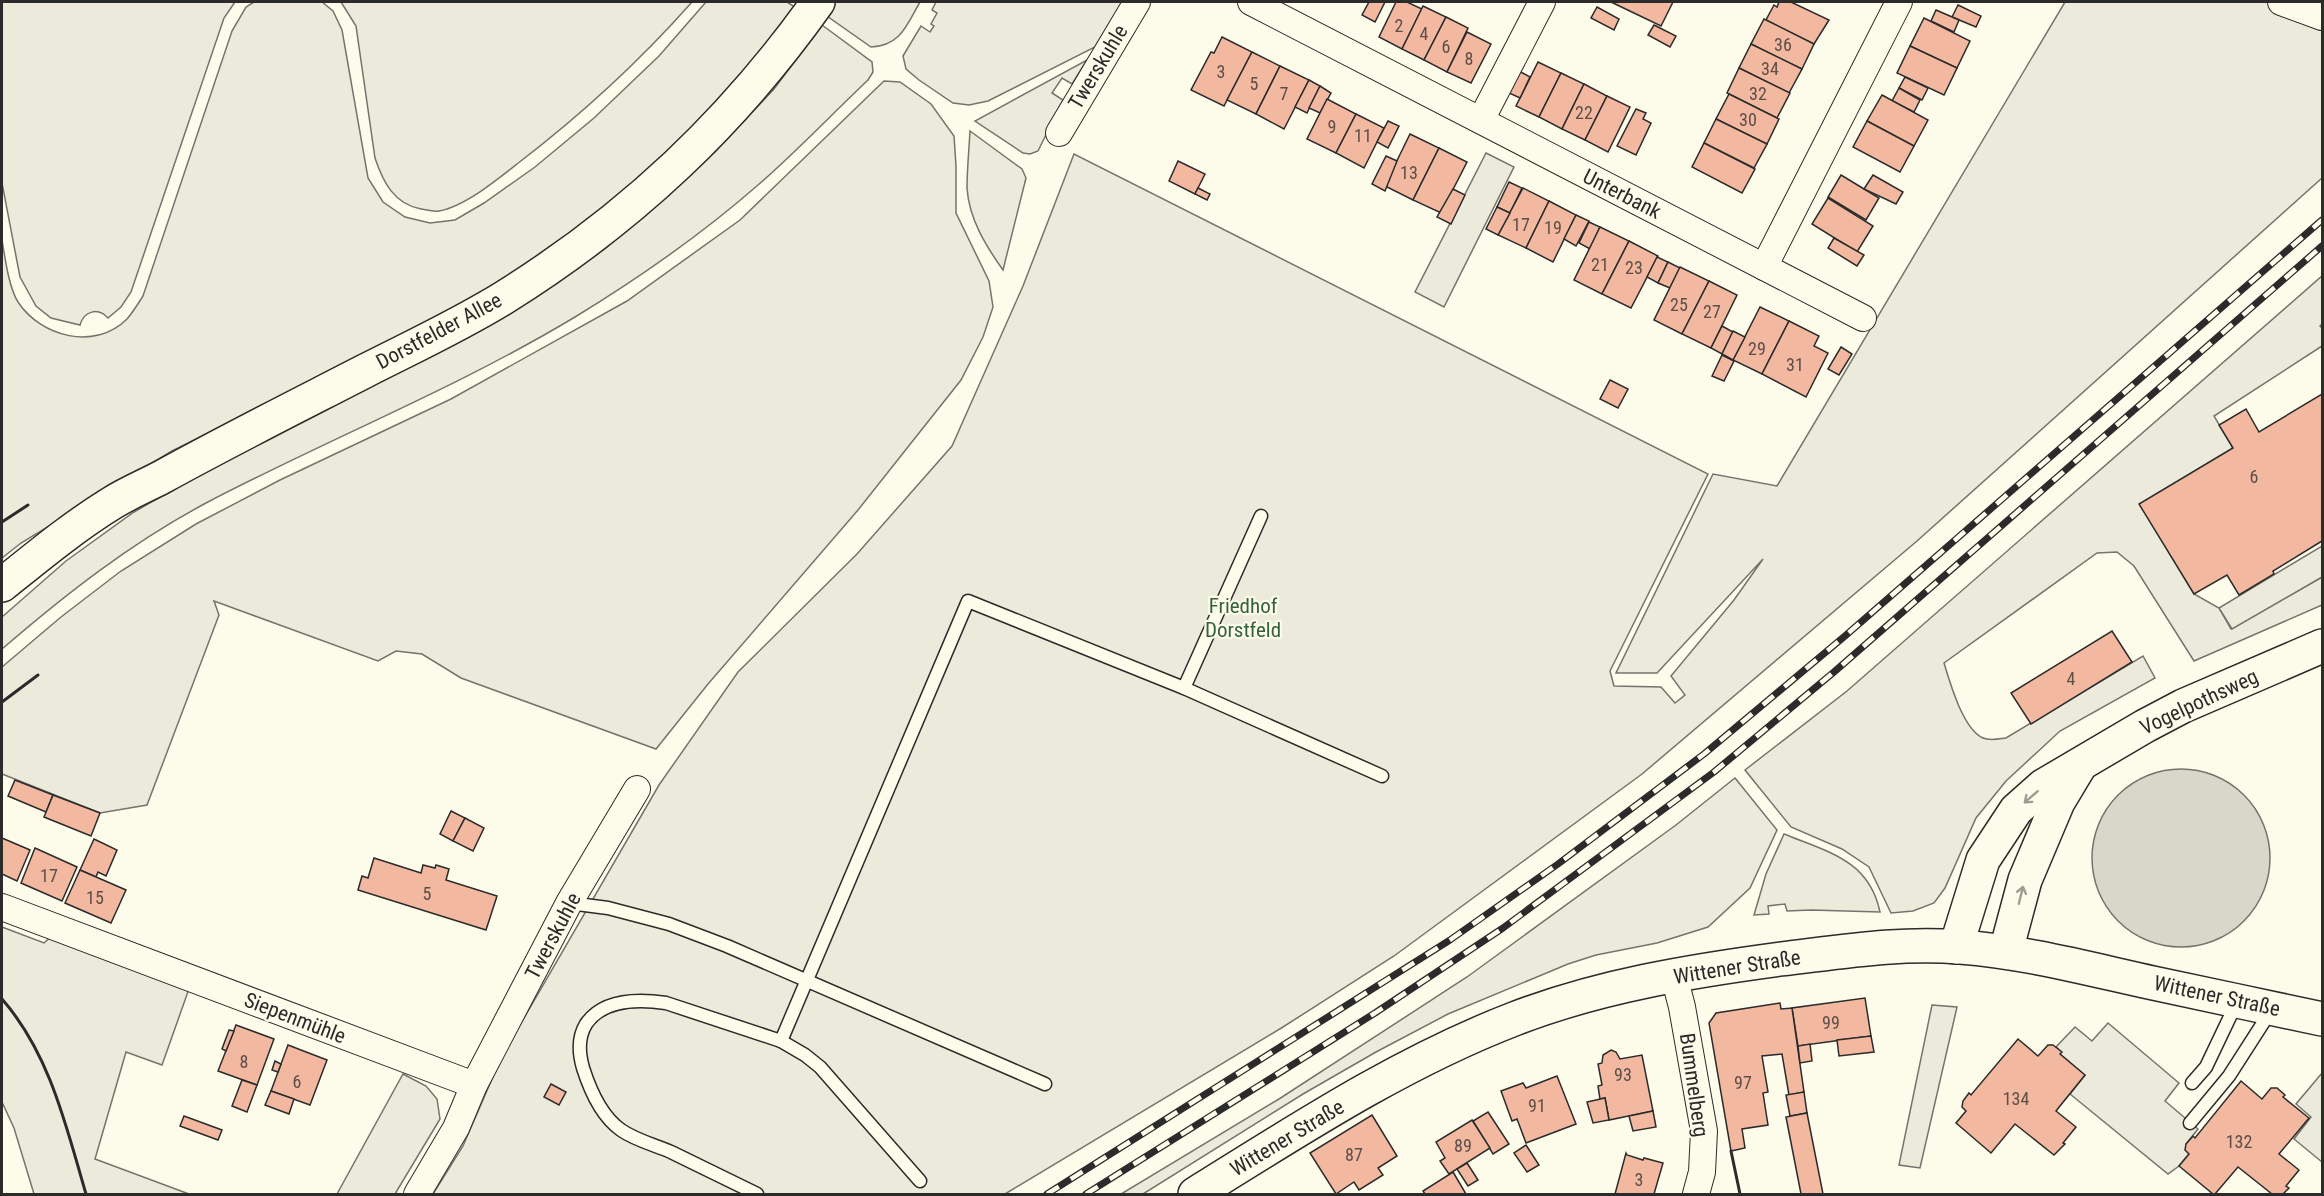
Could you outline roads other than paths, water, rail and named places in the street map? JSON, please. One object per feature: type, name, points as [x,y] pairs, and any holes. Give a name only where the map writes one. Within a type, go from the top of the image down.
[{"type":"main road","name":"Dorstfelder Allee","points":[[2,585],[47,549],[112,503],[215,447],[448,329],[503,298],[568,256],[634,205],[696,148],[737,104],[794,36],[818,2]]},
{"type":"main road","name":"Vogelpothsweg","points":[[1956,947],[1983,860],[2016,810],[2043,786],[2183,706],[2322,646]]},
{"type":"main road","name":"Vogelpothsweg","points":[[2006,951],[2025,880],[2058,802],[2080,766]]},
{"type":"main road","name":"Wittener Straße","points":[[1196,1194],[1372,1086],[1446,1048],[1515,1018],[1621,986],[1763,962],[1886,946],[1956,947],[2006,951],[2322,1019]]},
{"type":"street","name":"Twerskuhle","points":[[1059,133],[1137,2]]},
{"type":"street","name":"Unterbank","points":[[1251,2],[1863,318]]},
{"type":"street","points":[[1481,120],[1542,2]]},
{"type":"street","points":[[1764,267],[1899,2]]},
{"type":"street","points":[[2281,2],[2322,17]]},
{"type":"street","name":"Twerskuhle","points":[[474,1085],[570,903],[637,789]]},
{"type":"street","name":"Siepenmühle","points":[[2,907],[474,1085]]},
{"type":"street","name":"Bummelberg","points":[[1674,976],[1682,1007],[1704,1131],[1702,1172],[1696,1194]]},
{"type":"street","points":[[417,1194],[456,1128],[474,1085]]},
{"type":"lane","points":[[1184,688],[1261,516]]},
{"type":"lane","points":[[781,1041],[968,601],[1184,688],[1382,776]]},
{"type":"lane","points":[[570,903],[608,908],[669,924],[727,946],[1045,1084]]},
{"type":"lane","points":[[757,1194],[621,1130],[610,1120],[592,1092],[580,1057],[580,1043],[584,1027],[592,1016],[615,1005],[647,1000],[666,1003],[781,1041],[820,1067],[920,1181]]},
{"type":"lane","points":[[2192,1083],[2206,1066],[2237,1001]]},
{"type":"lane","points":[[2190,1123],[2229,1076],[2272,1008]]},
{"type":"railway","points":[[1047,1194],[1450,940],[1558,864],[1704,754],[1845,636],[2322,220]]},
{"type":"railway","points":[[1086,1194],[1375,1013],[1503,928],[1714,772],[1834,672],[2322,246]]},
{"type":"park label","name":"Friedhof Dorstfeld","points":[[1243,618]]}]
